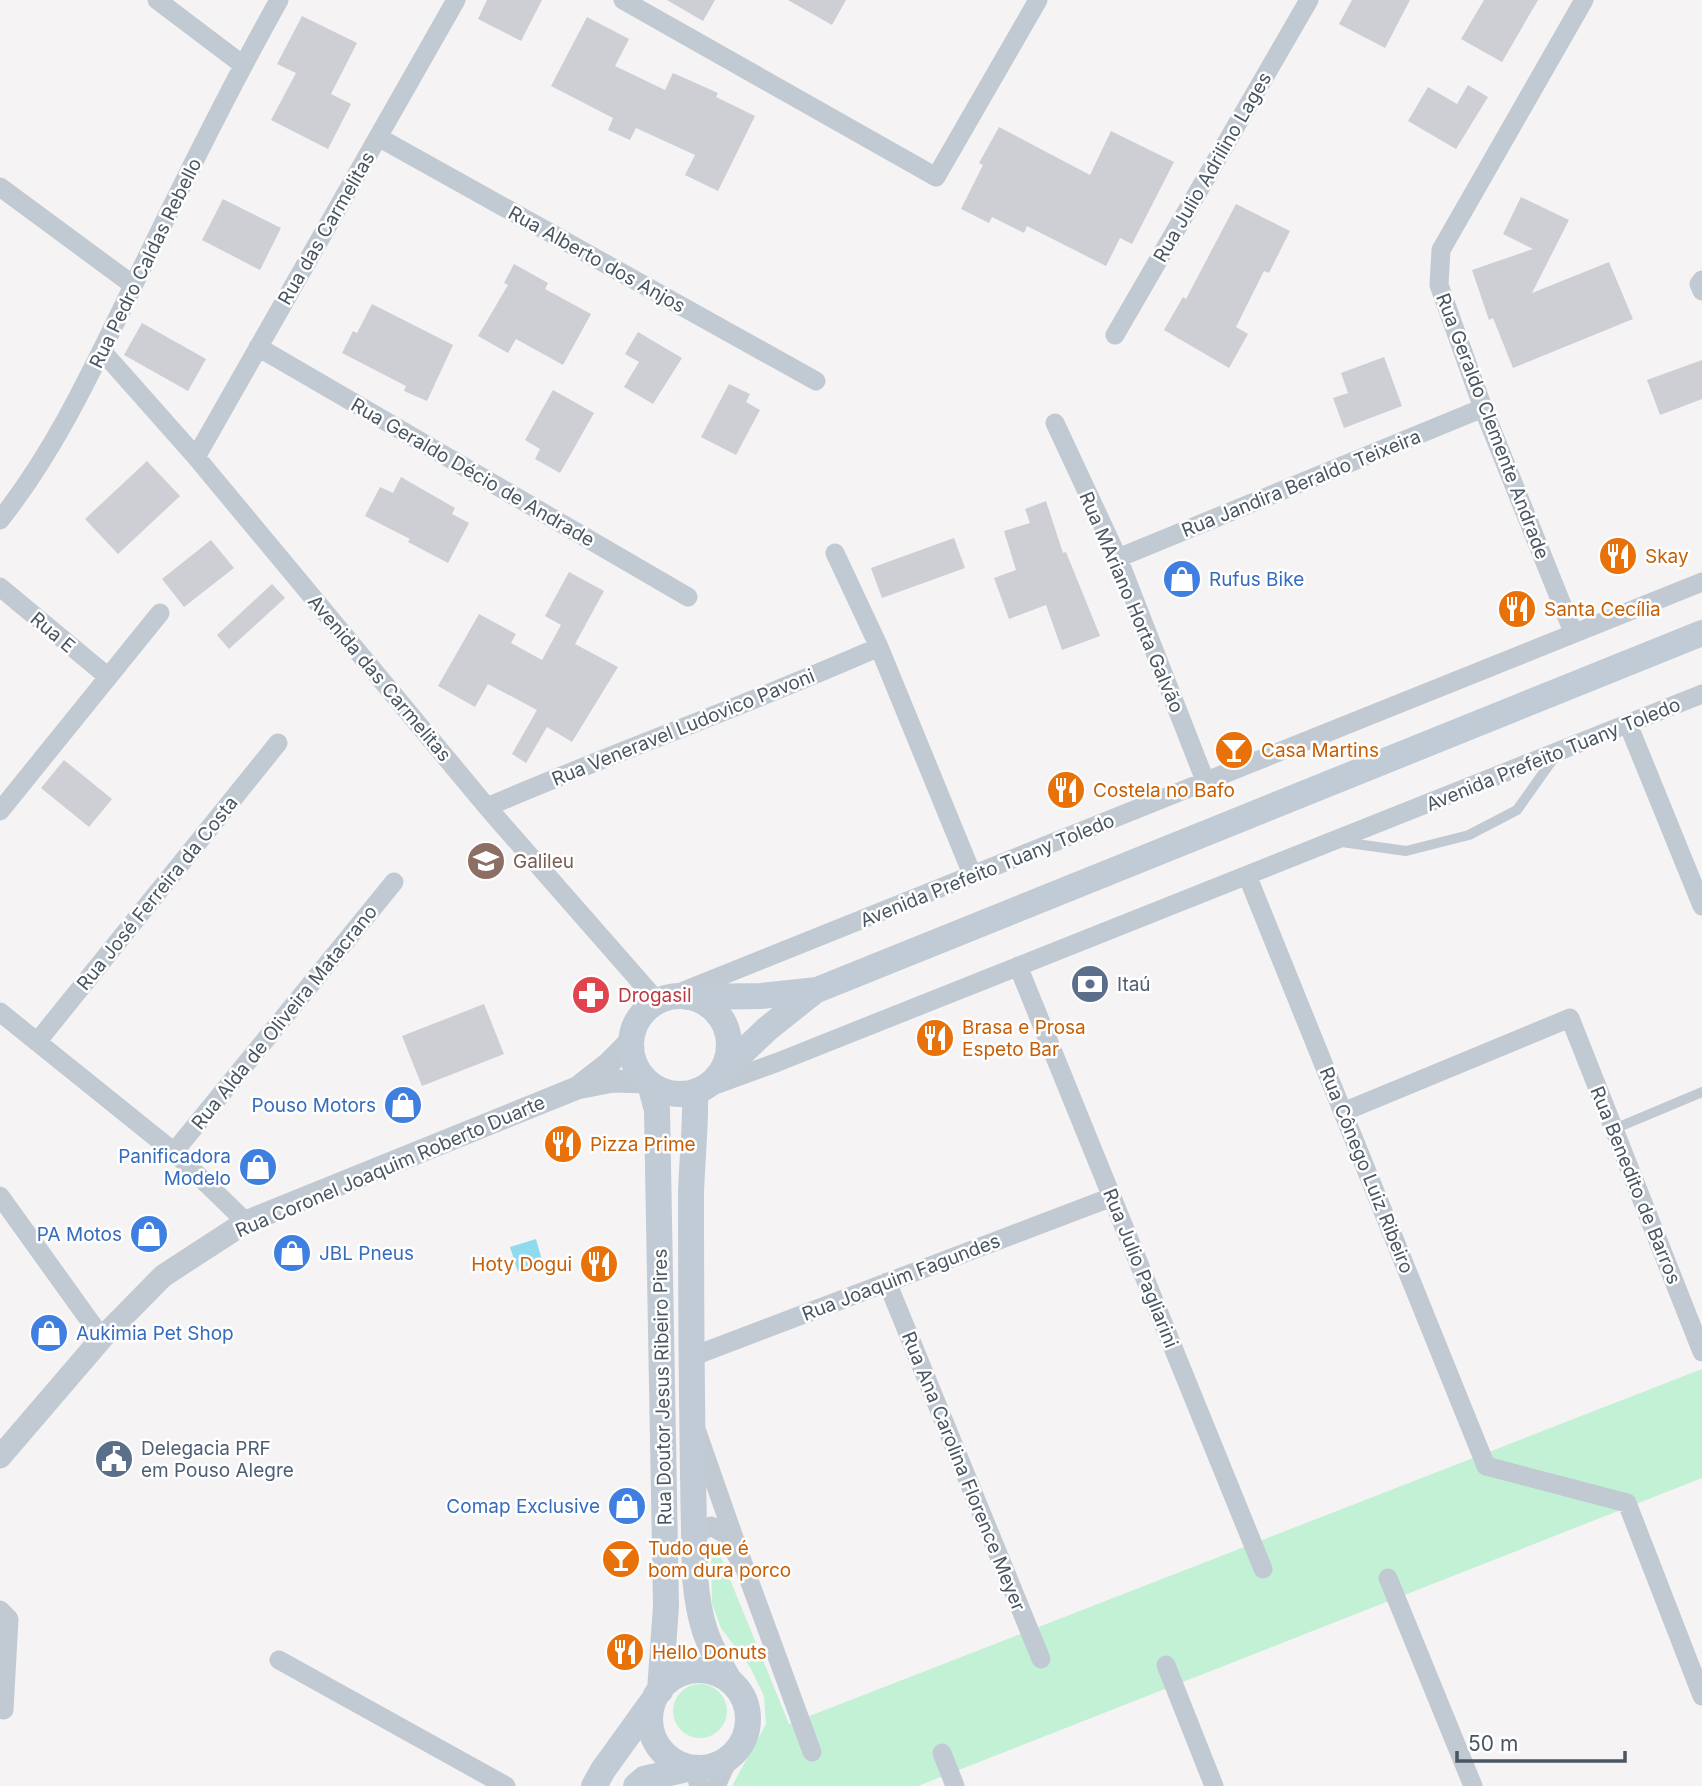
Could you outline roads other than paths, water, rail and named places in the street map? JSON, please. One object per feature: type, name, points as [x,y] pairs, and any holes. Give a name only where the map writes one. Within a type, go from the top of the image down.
[{"type":"main road","points":[[817,990],[767,1029],[704,1086],[672,1094],[649,1083],[634,1063],[631,1041],[640,1018],[669,1000],[761,996],[817,990],[1702,633]]},
{"type":"main road","points":[[669,1000],[710,1007],[726,1028],[729,1054],[704,1086]]},
{"type":"main road","name":"Rua Doutor Jesus Ribeiro Pires","points":[[649,1083],[657,1110],[666,1578],[665,1616],[656,1696]]},
{"type":"main road","name":"Rua Doutor Jesus Ribeiro Pires","points":[[704,1086],[692,1168],[694,1535],[698,1613],[711,1650],[729,1680]]},
{"type":"main road","points":[[594,1786],[664,1684],[678,1674],[695,1670],[710,1671],[729,1680],[741,1693],[747,1707],[748,1725],[740,1748],[727,1760],[694,1774],[644,1779],[636,1786]]},
{"type":"main road","points":[[656,1696],[649,1717],[651,1734],[661,1751],[694,1774]]},
{"type":"street","points":[[157,0],[243,65]]},
{"type":"street","name":"Rua Pedro Caldas Rebello","points":[[0,520],[6,499],[58,436],[103,352],[133,285],[243,65],[279,0]]},
{"type":"street","name":"Rua das Carmelitas","points":[[196,457],[456,0]]},
{"type":"street","points":[[623,0],[936,177],[1038,0]]},
{"type":"street","name":"Rua Julio Adrilino Lages","points":[[1115,335],[1309,0]]},
{"type":"street","name":"Rua Geraldo Clemente Andrade","points":[[1573,632],[1483,408],[1439,285],[1441,250],[1584,0]]},
{"type":"street","name":"Rua Alberto dos Anjos","points":[[378,137],[816,381]]},
{"type":"street","points":[[0,187],[133,285]]},
{"type":"street","points":[[1702,280],[1699,284],[1702,291]]},
{"type":"street","name":"Rua Geraldo Décio de Andrade","points":[[258,347],[688,597]]},
{"type":"street","name":"Avenida das Carmelitas","points":[[103,352],[196,457],[487,807],[669,1000]]},
{"type":"street","name":"Rua Jandira Beraldo Teixeira","points":[[1118,558],[1483,408]]},
{"type":"street","name":"Rua MAriano Horta Galvão","points":[[1055,423],[1118,558],[1206,783]]},
{"type":"street","points":[[835,553],[879,647],[972,874]]},
{"type":"street","name":"Avenida Prefeito Tuany Toledo","points":[[669,1000],[972,874],[1206,783],[1573,632],[1702,582]]},
{"type":"street","name":"Rua E","points":[[0,587],[107,676]]},
{"type":"street","points":[[1,808],[160,613]]},
{"type":"street","name":"Rua Veneravel Ludovico Pavoni","points":[[487,807],[589,763],[795,684],[879,647]]},
{"type":"street","name":"Avenida Prefeito Tuany Toledo","points":[[704,1086],[778,1062],[1702,694]]},
{"type":"street","points":[[1628,724],[1702,906]]},
{"type":"street","name":"Rua José Ferreira da Costa","points":[[37,1042],[278,743]]},
{"type":"street","name":"Rua Cônego Luiz Ribeiro","points":[[1247,875],[1486,1466],[1627,1503],[1702,1696]]},
{"type":"street","name":"Rua Alda de Oliveira Matacrano","points":[[174,1152],[394,882]]},
{"type":"street","name":"Rua Julio Pagliarini","points":[[1018,966],[1263,1569]]},
{"type":"street","points":[[0,1012],[174,1152],[246,1222]]},
{"type":"street","name":"Rua Benedito de Barros","points":[[1343,1112],[1570,1018],[1702,1352]]},
{"type":"street","name":"Rua Coronel Joaquim Roberto Duarte","points":[[577,1088],[609,1063],[631,1041]]},
{"type":"street","name":"Rua Coronel Joaquim Roberto Duarte","points":[[0,1457],[102,1338],[163,1276],[246,1222],[577,1088],[613,1081],[649,1083]]},
{"type":"street","name":"Rua Joaquim Fagundes","points":[[691,1357],[1112,1197]]},
{"type":"street","points":[[0,1198],[102,1338]]},
{"type":"street","name":"Rua Ana Carolina Florence Meyer","points":[[887,1282],[1041,1659]]},
{"type":"street","name":"Rua Doutor Jesus Ribeiro Pires","points":[[692,1416],[744,1569],[812,1752]]},
{"type":"street","name":"Rua Doutor Jesus Ribeiro Pires","points":[[694,1535],[711,1526],[723,1534],[744,1569]]},
{"type":"street","points":[[1388,1578],[1473,1786]]},
{"type":"street","points":[[0,1610],[9,1619],[4,1710]]},
{"type":"street","points":[[279,1660],[506,1786]]},
{"type":"street","points":[[1166,1665],[1214,1786]]},
{"type":"street","points":[[942,1753],[955,1786]]},
{"type":"street","points":[[716,1786],[727,1760]]},
{"type":"lane","points":[[1335,841],[1406,851],[1469,835],[1517,810],[1558,752]]},
{"type":"lane","points":[[1614,1129],[1702,1092]]},
{"type":"water","points":[[536,1239],[543,1264],[518,1272],[510,1247]]},
{"type":"place","name":"Skay","points":[[1618,556]]},
{"type":"place","name":"Rufus Bike","points":[[1182,579]]},
{"type":"place","name":"Santa Cecília","points":[[1517,609]]},
{"type":"place","name":"Casa Martins","points":[[1234,750]]},
{"type":"place","name":"Costela no Bafo","points":[[1066,790]]},
{"type":"place","name":"Galileu","points":[[486,861]]},
{"type":"place","name":"Itaú","points":[[1090,984]]},
{"type":"place","name":"Drogasil","points":[[591,995]]},
{"type":"place","name":"Brasa e Prosa Espeto Bar","points":[[935,1038]]},
{"type":"place","name":"Pouso Motors","points":[[403,1105]]},
{"type":"place","name":"Pizza Prime","points":[[563,1144]]},
{"type":"place","name":"Panificadora Modelo","points":[[258,1167]]},
{"type":"place","name":"PA Motos","points":[[149,1234]]},
{"type":"place","name":"JBL Pneus","points":[[292,1253]]},
{"type":"place","name":"Hoty Dogui","points":[[599,1264]]},
{"type":"place","name":"Aukimia Pet Shop","points":[[49,1333]]},
{"type":"place","name":"Delegacia PRF em Pouso Alegre","points":[[114,1459]]},
{"type":"place","name":"Comap Exclusive","points":[[627,1506]]},
{"type":"place","name":"Tudo que é bom dura porco","points":[[621,1559]]},
{"type":"place","name":"Hello Donuts","points":[[625,1652]]}]
